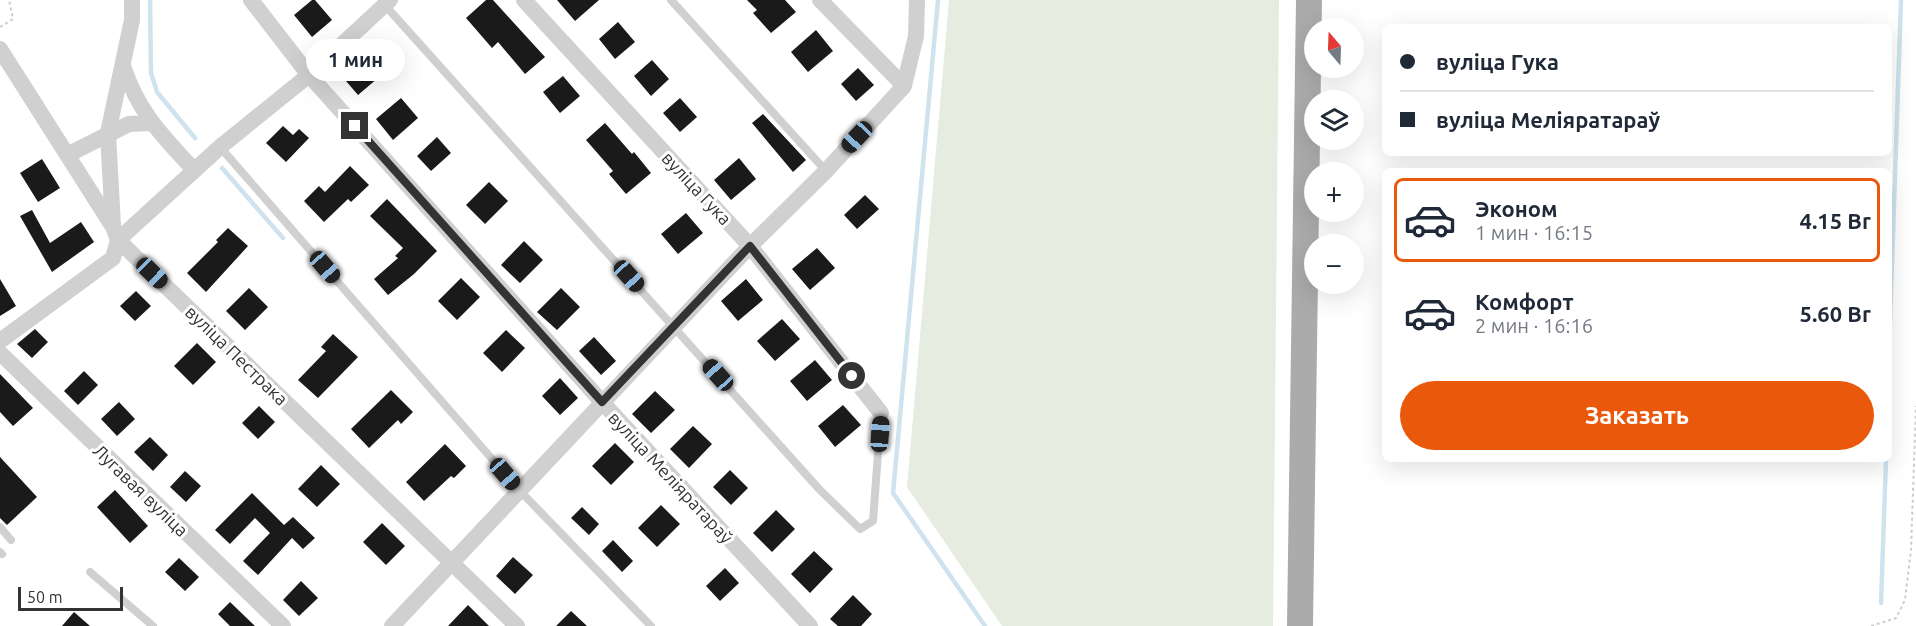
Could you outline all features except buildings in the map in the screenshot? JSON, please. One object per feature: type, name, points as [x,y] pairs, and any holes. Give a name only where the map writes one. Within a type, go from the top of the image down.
[{"type":"main road","points":[[1300,626],[1309,0]]},
{"type":"street","points":[[0,341],[113,258],[116,234],[108,133],[132,20],[132,0]]},
{"type":"street","name":"вуліца Меліяратараў","points":[[250,0],[309,75],[602,402],[810,626]]},
{"type":"street","name":"вуліца Гука","points":[[524,0],[750,246],[881,413]]},
{"type":"street","points":[[820,0],[904,86]]},
{"type":"street","points":[[392,626],[750,246],[826,171],[904,86],[916,36],[917,0]]},
{"type":"street","points":[[116,234],[309,75],[385,2]]},
{"type":"street","name":"вуліца Пестрака","points":[[0,49],[116,234],[517,626]]},
{"type":"street","points":[[122,63],[132,91],[151,123],[194,170]]},
{"type":"street","points":[[67,155],[129,123],[151,123]]},
{"type":"street","name":"Лугавая вуліца","points":[[0,353],[283,626]]},
{"type":"lane","points":[[671,0],[826,171]]},
{"type":"lane","points":[[385,2],[819,489],[860,529],[873,521],[881,413]]},
{"type":"lane","points":[[220,147],[520,491],[651,626]]},
{"type":"lane","points":[[0,527],[11,540]]},
{"type":"lane","points":[[90,572],[153,626]]},
{"type":"path","points":[[0,27],[13,19],[9,0]]},
{"type":"path","points":[[1871,626],[1896,618],[1905,600],[1911,550],[1916,406]]},
{"type":"shaded area","points":[[949,0],[1279,0],[1273,626],[1002,626],[907,487]]},
{"type":"waterway","points":[[150,0],[151,73],[157,92],[195,138]]},
{"type":"waterway","points":[[938,0],[893,493],[985,626]]},
{"type":"waterway","points":[[1892,263],[1901,0]]},
{"type":"waterway","points":[[222,168],[283,238]]},
{"type":"waterway","points":[[1881,603],[1886,462]]},
{"type":"route","points":[[355,126],[602,402],[750,246],[852,376]]}]
